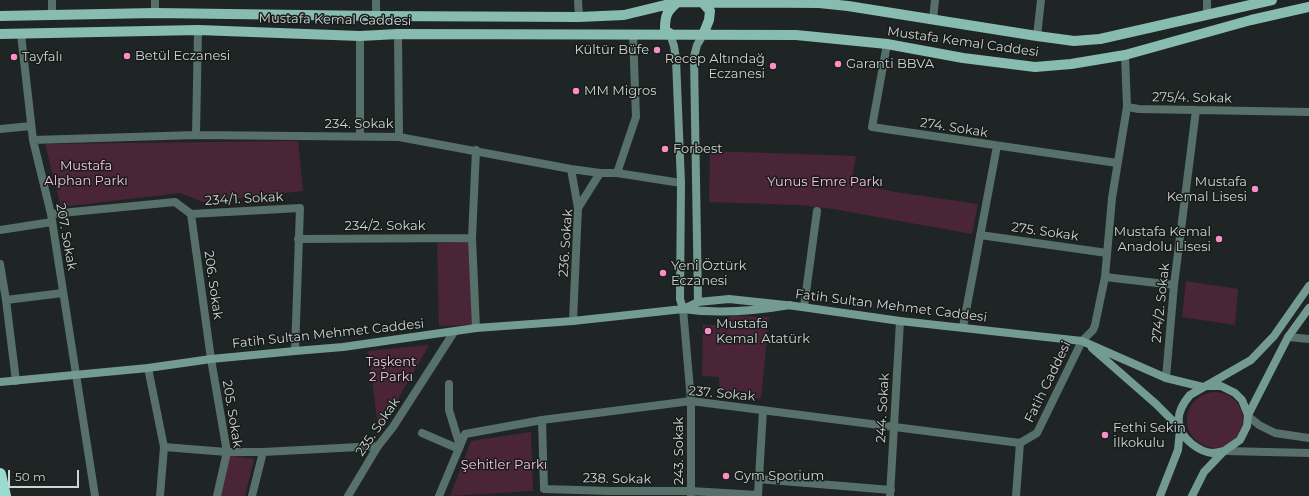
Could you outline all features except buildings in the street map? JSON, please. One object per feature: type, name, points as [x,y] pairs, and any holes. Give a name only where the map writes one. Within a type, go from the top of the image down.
[{"type":"highway","points":[[0,474],[5,496]]},
{"type":"main road","name":"Mustafa Kemal Caddesi","points":[[705,2],[819,3],[848,6],[1074,41],[1100,39],[1272,0]]},
{"type":"main road","name":"Mustafa Kemal Caddesi","points":[[0,16],[155,13],[579,18],[624,15],[679,1]]},
{"type":"main road","points":[[698,302],[694,57],[697,46],[709,20],[710,11],[705,2],[679,1],[669,10],[665,20],[665,29],[670,34],[676,59],[681,183],[680,299],[683,309],[696,311],[758,310],[790,306]]},
{"type":"main road","name":"Mustafa Kemal Caddesi","points":[[702,35],[796,35],[887,44],[963,58],[1034,67],[1071,64],[1125,55],[1251,20],[1309,7]]},
{"type":"main road","name":"Mustafa Kemal Caddesi","points":[[0,34],[198,30],[360,36],[398,34],[670,34]]},
{"type":"main road","points":[[670,34],[702,35]]},
{"type":"main road","points":[[1160,496],[1178,450],[1179,412],[1183,402],[1190,394],[1251,360],[1274,336],[1309,286]]},
{"type":"main road","name":"Fatih Sultan Mehmet Caddesi","points":[[0,382],[148,368],[211,359],[295,350],[344,347],[476,328],[573,321],[683,309],[698,302],[729,298],[900,321],[1084,342],[1166,378],[1204,387]]},
{"type":"main road","points":[[1192,496],[1204,472],[1225,451],[1240,440],[1247,426],[1248,415],[1288,337],[1309,308]]},
{"type":"main road","points":[[1084,342],[1156,404],[1179,428],[1187,440],[1197,448],[1211,453],[1225,451]]},
{"type":"main road","points":[[1204,387],[1221,386],[1235,393],[1242,400],[1248,415]]},
{"type":"street","points":[[52,0],[52,15]]},
{"type":"street","points":[[155,0],[155,13]]},
{"type":"street","points":[[376,0],[376,16]]},
{"type":"street","points":[[578,0],[579,18]]},
{"type":"street","points":[[932,19],[935,0]]},
{"type":"street","points":[[1037,36],[1041,0]]},
{"type":"street","points":[[1207,0],[1207,14]]},
{"type":"street","points":[[196,135],[198,30]]},
{"type":"street","name":"207. Sokak","points":[[21,34],[33,140],[51,218],[95,496]]},
{"type":"street","points":[[398,34],[399,137]]},
{"type":"street","points":[[617,173],[636,117],[633,34]]},
{"type":"street","points":[[360,36],[360,136]]},
{"type":"street","name":"274. Sokak","points":[[887,44],[872,127],[1117,163]]},
{"type":"street","points":[[1125,55],[1127,107]]},
{"type":"street","name":"275/4. Sokak","points":[[1127,107],[1139,109],[1309,112]]},
{"type":"street","name":"Fatih Caddesi","points":[[1020,443],[1037,433],[1084,342],[1095,325],[1105,277],[1112,198],[1127,107]]},
{"type":"street","name":"274/2. Sokak","points":[[1166,378],[1174,285],[1196,110]]},
{"type":"street","points":[[0,129],[32,126]]},
{"type":"street","name":"234. Sokak","points":[[33,140],[196,135],[399,137],[476,150],[571,169],[600,173],[617,173],[681,183]]},
{"type":"street","points":[[963,327],[997,146]]},
{"type":"street","points":[[476,150],[472,238],[476,328]]},
{"type":"street","points":[[571,169],[578,208]]},
{"type":"street","name":"236. Sokak","points":[[573,321],[578,208],[600,173]]},
{"type":"street","name":"234/1. Sokak","points":[[0,230],[51,218],[175,202],[191,214],[300,208],[295,350]]},
{"type":"street","points":[[804,307],[817,211]]},
{"type":"street","name":"206. Sokak","points":[[191,214],[211,359]]},
{"type":"street","name":"275. Sokak","points":[[980,235],[1107,253]]},
{"type":"street","name":"234/2. Sokak","points":[[298,239],[472,238]]},
{"type":"street","points":[[0,264],[16,381]]},
{"type":"street","points":[[1105,277],[1174,285]]},
{"type":"street","points":[[6,300],[63,293]]},
{"type":"street","name":"243. Sokak","points":[[683,309],[691,401],[691,493]]},
{"type":"street","name":"244. Sokak","points":[[890,493],[900,321]]},
{"type":"street","name":"235. Sokak","points":[[348,496],[378,446],[454,332]]},
{"type":"street","points":[[1288,337],[1309,339]]},
{"type":"street","name":"205. Sokak","points":[[211,359],[227,452],[217,496]]},
{"type":"street","points":[[148,368],[164,447],[160,496]]},
{"type":"street","points":[[450,384],[449,410],[460,447]]},
{"type":"street","name":"237. Sokak","points":[[440,496],[465,434],[542,420],[691,401],[1020,443]]},
{"type":"street","points":[[758,496],[763,410]]},
{"type":"street","points":[[1248,415],[1259,425],[1275,432],[1309,438]]},
{"type":"street","name":"238. Sokak","points":[[542,420],[544,489],[610,494],[691,493],[758,496]]},
{"type":"street","points":[[422,433],[460,447]]},
{"type":"street","points":[[1016,496],[1020,443]]},
{"type":"street","points":[[164,447],[227,452],[263,452],[378,446]]},
{"type":"street","points":[[1225,451],[1309,453]]},
{"type":"street","points":[[252,496],[263,452]]},
{"type":"street","points":[[758,480],[890,493]]},
{"type":"green space","name":"Mustafa Alphan Parkı","points":[[298,141],[303,191],[203,202],[180,193],[61,207],[45,144]]},
{"type":"green space","name":"Yunus Emre Parkı","points":[[710,151],[856,156],[851,183],[895,192],[978,204],[972,234],[833,209],[800,205],[709,202]]},
{"type":"green space","points":[[470,242],[472,325],[439,326],[437,243]]},
{"type":"green space","points":[[1186,281],[1238,289],[1235,325],[1182,317]]},
{"type":"green space","points":[[731,316],[769,317],[761,399],[720,392],[719,377],[702,376],[703,325],[720,325]]},
{"type":"green space","name":"Taşkent 2 Parkı","points":[[429,345],[379,432],[368,351]]},
{"type":"green space","points":[[1210,392],[1220,392],[1235,400],[1241,409],[1243,420],[1241,431],[1235,440],[1220,448],[1210,448],[1199,443],[1192,436],[1187,425],[1187,415],[1192,404],[1199,397]]},
{"type":"green space","name":"Şehitler Parkı","points":[[531,432],[533,491],[450,496],[471,441]]},
{"type":"green space","points":[[227,455],[254,459],[245,496],[220,496]]},
{"type":"place","name":"Kültür Büfe","points":[[657,50]]},
{"type":"place","name":"Betül Eczanesi","points":[[127,56]]},
{"type":"place","name":"Tayfalı","points":[[14,57]]},
{"type":"place","name":"Garanti BBVA","points":[[838,64]]},
{"type":"place","name":"Recep Altındağ Eczanesi","points":[[773,66]]},
{"type":"place","name":"MM Migros","points":[[576,91]]},
{"type":"place","name":"Forbest","points":[[665,149]]},
{"type":"place","name":"Mustafa Kemal Lisesi","points":[[1255,189]]},
{"type":"place","name":"Mustafa Kemal Anadolu Lisesi","points":[[1219,239]]},
{"type":"place","name":"Yeni Öztürk Eczanesi","points":[[663,273]]},
{"type":"place","name":"Mustafa Kemal Atatürk","points":[[708,331]]},
{"type":"place","name":"Fethi Sekin İlkokulu","points":[[1105,435]]},
{"type":"place","name":"Gym Sporium","points":[[726,476]]}]
